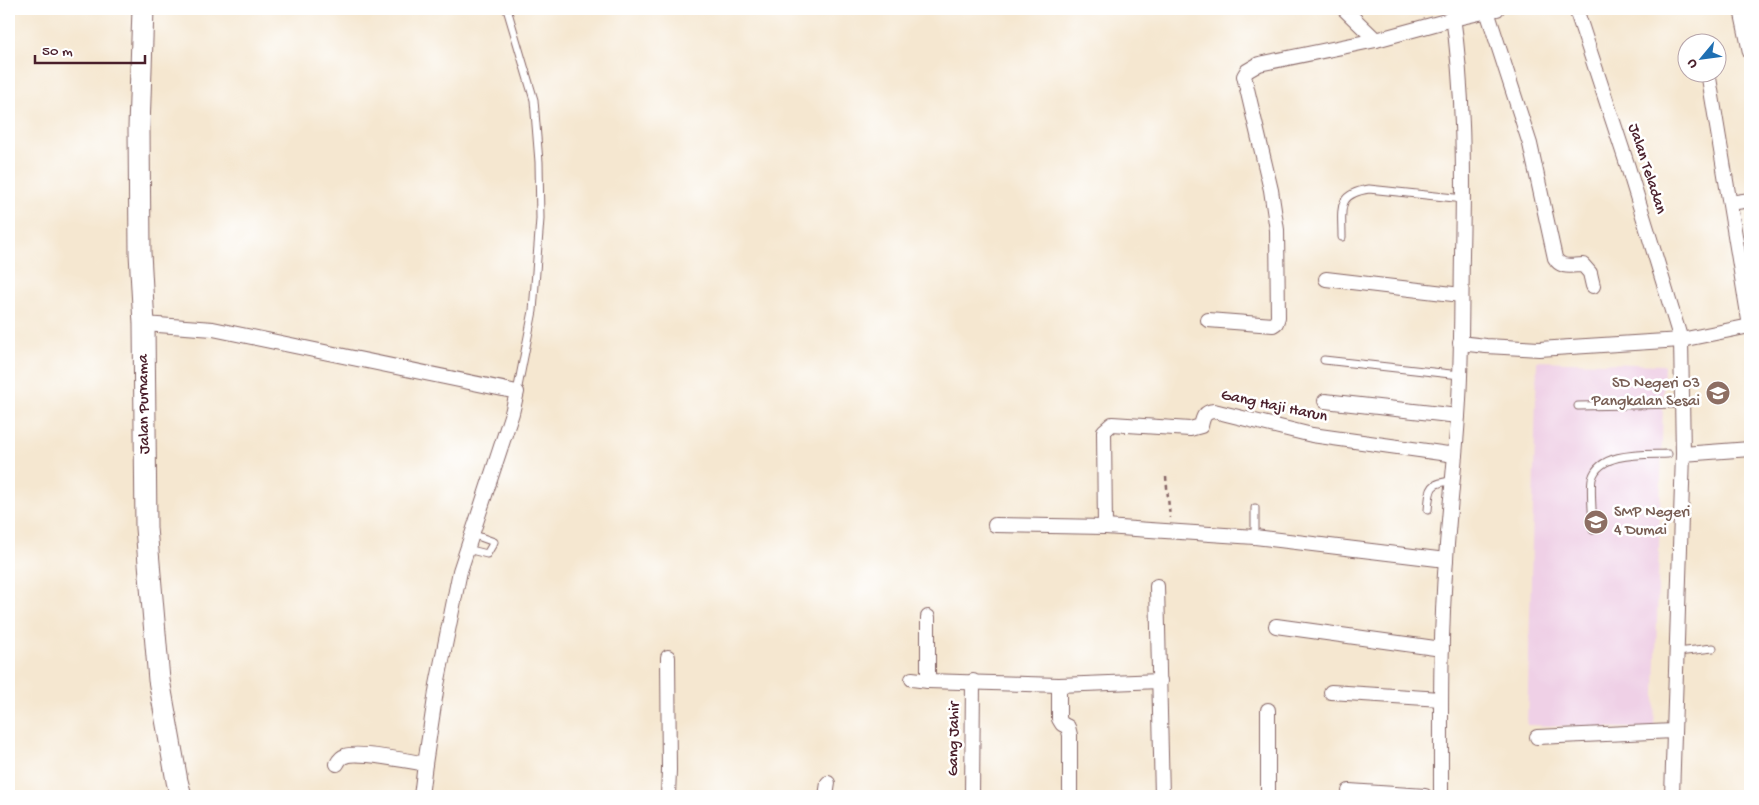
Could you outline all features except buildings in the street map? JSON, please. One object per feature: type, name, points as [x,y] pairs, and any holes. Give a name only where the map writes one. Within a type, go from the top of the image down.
[{"type":"main road","name":"Jalan Purnama","points":[[143,9],[139,137],[140,253],[144,324],[146,528],[159,680],[181,796]]},
{"type":"street","points":[[1344,9],[1376,40]]},
{"type":"street","name":"Jalan Teladan","points":[[1576,9],[1628,167],[1681,340],[1682,404],[1675,454],[1677,652],[1672,796]]},
{"type":"street","points":[[1741,9],[1750,52]]},
{"type":"street","points":[[1208,320],[1273,325],[1278,317],[1277,230],[1271,190],[1244,76],[1247,71],[1260,64],[1376,40],[1452,14],[1492,10],[1530,144],[1555,258],[1562,266],[1583,265],[1590,273],[1593,286]]},
{"type":"street","points":[[1442,796],[1442,649],[1446,560],[1458,416],[1464,199],[1463,141],[1452,14]]},
{"type":"street","points":[[1460,343],[1539,350],[1681,340],[1750,326],[1710,82]]},
{"type":"street","points":[[1730,203],[1750,200]]},
{"type":"street","points":[[1326,278],[1461,295]]},
{"type":"street","points":[[144,324],[213,329],[518,392],[460,571],[445,647],[421,796]]},
{"type":"street","points":[[1325,401],[1458,416]]},
{"type":"street","name":"Gang Haji Harun","points":[[1105,527],[1104,431],[1112,424],[1197,428],[1200,426],[1204,414],[1208,411],[1214,411],[1312,435],[1455,456]]},
{"type":"street","points":[[1675,454],[1750,448]]},
{"type":"street","points":[[995,525],[1105,527],[1255,537],[1446,560]]},
{"type":"street","points":[[1157,586],[1162,796]]},
{"type":"street","points":[[928,617],[928,681]]},
{"type":"street","points":[[1276,626],[1442,649]]},
{"type":"street","points":[[668,657],[668,796]]},
{"type":"street","points":[[912,679],[1059,685],[1160,681]]},
{"type":"street","name":"Gang Jahir","points":[[972,796],[973,682]]},
{"type":"street","points":[[1059,685],[1059,719],[1062,724],[1068,727],[1070,735],[1070,796]]},
{"type":"street","points":[[1331,692],[1442,699]]},
{"type":"street","points":[[1268,710],[1268,796]]},
{"type":"street","points":[[1537,737],[1674,731]]},
{"type":"street","points":[[337,764],[345,756],[352,754],[400,758],[425,764]]},
{"type":"street","points":[[1349,791],[1425,796]]},
{"type":"lane","points":[[507,9],[534,100],[539,162],[540,219],[533,311],[518,392]]},
{"type":"lane","points":[[1342,237],[1342,205],[1346,198],[1358,191],[1369,189],[1464,199]]},
{"type":"lane","points":[[1324,360],[1460,375]]},
{"type":"lane","points":[[1578,406],[1682,404]]},
{"type":"lane","points":[[1593,530],[1592,479],[1606,462],[1618,457],[1675,454]]},
{"type":"lane","points":[[1428,510],[1430,489],[1433,485],[1441,481],[1454,481]]},
{"type":"lane","points":[[1255,508],[1255,537]]},
{"type":"lane","points":[[467,549],[487,554],[494,542],[472,534]]},
{"type":"lane","points":[[1677,652],[1713,648]]},
{"type":"path","points":[[1166,476],[1171,532]]},
{"type":"shaded area","name":"SMP Negeri 4 Dumai","points":[[1537,361],[1664,365],[1654,729],[1527,725]]},
{"type":"place","name":"SD Negeri 03 Pangkalan Sesai","points":[[1718,393]]},
{"type":"place","name":"SMP Negeri 4 Dumai","points":[[1596,522]]}]
